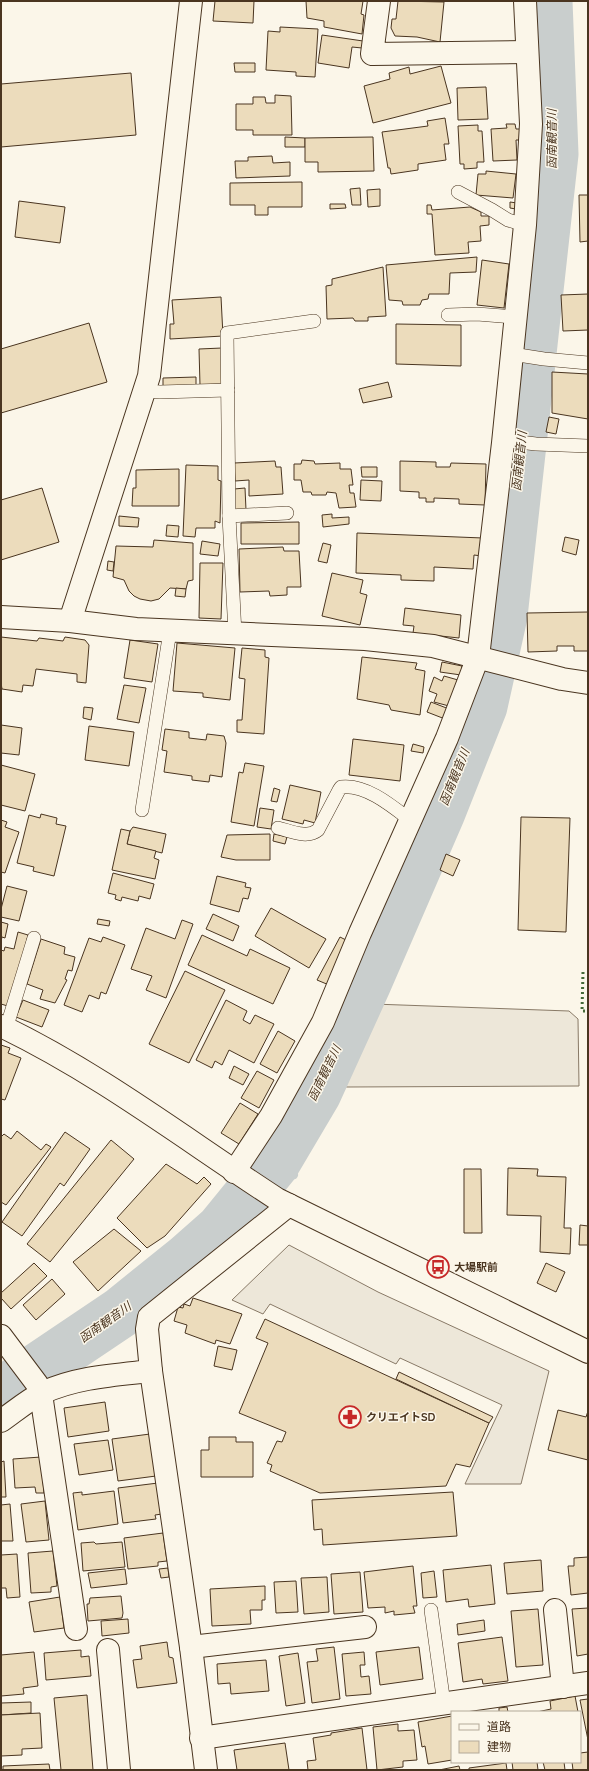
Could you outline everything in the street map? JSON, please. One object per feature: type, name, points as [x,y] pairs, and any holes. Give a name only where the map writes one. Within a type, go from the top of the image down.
[{"type":"street","points":[[70,621],[149,376],[191,1]]},
{"type":"street","points":[[379,1],[372,54],[527,52]]},
{"type":"street","points":[[236,1173],[271,1116],[323,1022],[447,738],[478,657],[508,441],[517,355],[515,317],[524,225],[531,124],[525,1]]},
{"type":"street","points":[[1,617],[70,621],[170,631],[372,640],[433,646],[562,679],[588,683]]},
{"type":"street","points":[[4,1027],[67,1061],[160,1120],[236,1173],[283,1202],[588,1352]]},
{"type":"street","points":[[206,1770],[191,1647],[151,1371],[147,1330],[149,1317],[283,1202]]},
{"type":"street","points":[[1,1336],[15,1353],[39,1389],[76,1629]]},
{"type":"street","points":[[1,1421],[39,1389],[74,1382],[151,1371]]},
{"type":"street","points":[[555,1610],[564,1686]]},
{"type":"street","points":[[191,1647],[364,1627]]},
{"type":"street","points":[[108,1650],[119,1770]]},
{"type":"street","points":[[201,1738],[588,1683]]},
{"type":"lane","points":[[458,192],[508,220],[524,225]]},
{"type":"lane","points":[[448,315],[477,314],[515,317]]},
{"type":"lane","points":[[235,634],[229,516],[227,333],[314,321]]},
{"type":"lane","points":[[517,355],[588,363]]},
{"type":"lane","points":[[144,391],[228,390]]},
{"type":"lane","points":[[508,441],[536,444],[588,446]]},
{"type":"lane","points":[[229,516],[287,513]]},
{"type":"lane","points":[[142,810],[170,631]]},
{"type":"lane","points":[[278,828],[305,834],[313,834],[318,830],[341,787],[348,786],[382,799],[410,820]]},
{"type":"lane","points":[[4,1027],[34,938]]},
{"type":"lane","points":[[431,1610],[444,1704]]},
{"type":"shaded area","points":[[373,1004],[569,1011],[578,1019],[579,1086],[347,1087],[338,1085]]},
{"type":"shaded area","points":[[289,1245],[378,1292],[549,1371],[521,1484],[465,1484],[502,1405],[400,1358],[396,1364],[270,1304],[263,1314],[232,1300]]},
{"type":"building","points":[[215,1],[254,1],[253,23],[213,21]]},
{"type":"building","points":[[306,1],[363,1],[361,14],[364,15],[362,34],[324,27],[324,21],[307,18]]},
{"type":"building","points":[[398,1],[444,2],[440,42],[417,37],[395,36],[391,28],[392,19],[396,19]]},
{"type":"building","points":[[280,27],[318,29],[315,77],[296,76],[296,72],[266,70],[268,31],[280,32]]},
{"type":"building","points":[[322,35],[363,41],[362,48],[352,47],[349,68],[318,63]]},
{"type":"building","points":[[234,63],[255,63],[255,72],[235,72]]},
{"type":"building","points":[[441,66],[451,103],[373,123],[364,86],[390,79],[389,73],[409,67],[410,74]]},
{"type":"building","points":[[131,73],[136,135],[1,147],[1,84]]},
{"type":"building","points":[[486,87],[488,119],[458,120],[457,88]]},
{"type":"building","points":[[275,95],[291,96],[292,135],[253,135],[253,130],[236,130],[236,104],[253,104],[253,97],[265,97],[266,103],[275,103]]},
{"type":"building","points":[[445,118],[449,144],[444,144],[446,160],[418,164],[418,170],[391,174],[390,168],[388,168],[382,132],[428,126],[427,121]]},
{"type":"building","points":[[506,124],[515,124],[516,129],[520,129],[521,140],[516,140],[517,160],[493,161],[491,129],[507,128]]},
{"type":"building","points":[[478,125],[478,131],[482,131],[484,162],[477,162],[477,168],[464,169],[464,164],[460,164],[458,126]]},
{"type":"building","points":[[285,137],[305,138],[305,147],[285,147]]},
{"type":"building","points":[[373,137],[374,171],[318,172],[318,162],[305,162],[305,138]]},
{"type":"building","points":[[272,156],[273,163],[290,162],[290,176],[236,178],[235,161],[248,161],[248,157]]},
{"type":"building","points":[[486,171],[516,174],[513,198],[476,195],[478,174],[486,174]]},
{"type":"building","points":[[302,182],[302,207],[268,207],[268,215],[255,215],[255,205],[230,205],[230,183]]},
{"type":"building","points":[[360,188],[361,205],[352,205],[350,189]]},
{"type":"building","points":[[380,189],[380,206],[368,207],[367,190]]},
{"type":"building","points":[[579,195],[588,195],[588,241],[580,242]]},
{"type":"building","points":[[19,201],[65,207],[60,243],[15,237]]},
{"type":"building","points":[[510,202],[517,203],[516,209],[510,208]]},
{"type":"building","points":[[330,204],[345,204],[346,208],[330,209]]},
{"type":"building","points":[[427,205],[431,205],[432,210],[470,207],[481,212],[481,216],[489,216],[489,225],[480,226],[481,241],[468,242],[469,253],[435,255],[432,214],[427,214]]},
{"type":"building","points":[[477,257],[476,272],[450,273],[449,294],[429,294],[428,299],[422,300],[420,305],[403,305],[402,301],[389,300],[386,265]]},
{"type":"building","points":[[482,260],[509,264],[504,308],[477,305]]},
{"type":"building","points":[[383,267],[386,316],[368,317],[368,321],[355,321],[353,318],[327,319],[326,286],[332,285],[332,279]]},
{"type":"building","points":[[588,294],[588,330],[563,331],[561,295]]},
{"type":"building","points":[[221,297],[223,336],[170,339],[170,324],[174,324],[172,300]]},
{"type":"building","points":[[89,323],[107,382],[1,413],[1,349]]},
{"type":"building","points":[[396,324],[461,325],[461,366],[396,364]]},
{"type":"building","points":[[222,348],[223,384],[200,385],[199,349]]},
{"type":"building","points":[[552,372],[588,374],[588,419],[552,413]]},
{"type":"building","points":[[196,377],[196,385],[163,387],[163,378]]},
{"type":"building","points":[[388,382],[392,397],[363,403],[359,389]]},
{"type":"building","points":[[549,417],[559,419],[556,434],[546,432]]},
{"type":"building","points":[[302,460],[314,461],[315,464],[340,463],[340,469],[351,469],[353,485],[349,485],[350,493],[354,493],[356,507],[339,508],[336,493],[327,492],[326,495],[312,495],[311,492],[303,492],[301,480],[294,480],[294,464],[301,464]]},
{"type":"building","points":[[275,461],[276,467],[281,467],[283,494],[249,496],[249,480],[235,481],[234,463]]},
{"type":"building","points":[[400,461],[436,462],[436,467],[450,467],[451,463],[486,464],[485,505],[459,504],[459,499],[434,498],[434,502],[426,502],[426,498],[419,498],[419,492],[400,491]]},
{"type":"building","points":[[186,465],[218,466],[218,480],[221,481],[220,523],[215,521],[215,528],[196,528],[195,537],[183,536]]},
{"type":"building","points":[[361,467],[377,467],[377,477],[362,477]]},
{"type":"building","points":[[179,469],[179,506],[132,506],[133,488],[136,488],[136,470]]},
{"type":"building","points":[[361,480],[382,481],[381,501],[360,500]]},
{"type":"building","points":[[42,488],[59,542],[1,560],[1,500]]},
{"type":"building","points":[[245,488],[246,510],[235,510],[234,489]]},
{"type":"building","points":[[332,514],[332,518],[349,517],[349,524],[323,527],[322,515]]},
{"type":"building","points":[[119,516],[139,518],[138,527],[119,526]]},
{"type":"building","points":[[299,522],[299,544],[241,544],[241,523]]},
{"type":"building","points":[[167,525],[179,526],[178,537],[166,536]]},
{"type":"building","points":[[357,533],[483,538],[482,556],[474,555],[473,569],[434,567],[434,581],[401,580],[401,575],[356,573]]},
{"type":"building","points":[[565,537],[579,540],[576,555],[562,551]]},
{"type":"building","points":[[154,540],[193,543],[193,580],[188,581],[186,589],[170,588],[159,599],[151,601],[134,596],[129,591],[124,580],[113,577],[116,546],[153,547]]},
{"type":"building","points":[[202,541],[220,544],[218,556],[200,554]]},
{"type":"building","points":[[323,543],[331,545],[327,563],[318,561]]},
{"type":"building","points":[[283,547],[284,551],[299,551],[301,587],[287,587],[287,595],[270,596],[269,591],[240,592],[239,549]]},
{"type":"building","points":[[108,561],[114,562],[113,571],[107,570]]},
{"type":"building","points":[[200,563],[223,563],[221,619],[199,618]]},
{"type":"building","points":[[332,573],[363,580],[360,593],[367,595],[360,625],[322,616]]},
{"type":"building","points":[[176,588],[186,589],[185,597],[175,596]]},
{"type":"building","points":[[405,608],[461,615],[459,638],[413,633],[414,626],[403,625]]},
{"type":"building","points":[[588,612],[588,651],[574,651],[574,646],[557,646],[557,651],[528,652],[527,613]]},
{"type":"building","points":[[1,637],[37,641],[39,638],[63,641],[65,637],[85,640],[89,645],[86,683],[77,682],[77,674],[36,669],[33,686],[23,685],[22,692],[2,689]]},
{"type":"building","points":[[130,640],[158,644],[152,682],[124,678]]},
{"type":"building","points":[[177,643],[235,648],[230,700],[203,697],[203,693],[173,691]]},
{"type":"building","points":[[242,648],[265,650],[265,657],[269,658],[264,734],[237,732],[237,720],[242,720],[245,679],[239,678]]},
{"type":"building","points":[[362,657],[417,663],[415,669],[425,671],[420,715],[391,710],[389,705],[357,699]]},
{"type":"building","points":[[442,662],[462,666],[461,675],[440,672]]},
{"type":"building","points":[[444,676],[458,680],[449,706],[434,702],[437,694],[429,691],[434,677],[442,681]]},
{"type":"building","points":[[124,685],[146,688],[139,723],[117,719]]},
{"type":"building","points":[[431,702],[449,709],[445,719],[427,712]]},
{"type":"building","points":[[84,707],[93,708],[91,720],[83,718]]},
{"type":"building","points":[[1,725],[22,728],[19,755],[1,753]]},
{"type":"building","points":[[89,726],[134,732],[129,766],[85,760]]},
{"type":"building","points":[[165,729],[189,732],[189,738],[206,740],[207,734],[224,736],[226,743],[222,777],[210,775],[209,782],[192,780],[192,776],[164,772],[167,751],[162,750]]},
{"type":"building","points":[[353,739],[404,745],[400,781],[349,775]]},
{"type":"building","points":[[413,744],[424,747],[423,753],[411,751]]},
{"type":"building","points":[[245,763],[264,766],[254,826],[231,822],[239,772],[243,773]]},
{"type":"building","points":[[1,765],[35,774],[25,811],[1,805]]},
{"type":"building","points":[[290,785],[321,792],[315,823],[304,820],[303,824],[282,819]]},
{"type":"building","points":[[274,788],[280,790],[277,802],[271,801]]},
{"type":"building","points":[[260,808],[274,810],[271,829],[257,827]]},
{"type":"building","points":[[41,814],[57,818],[56,824],[66,826],[54,876],[33,871],[34,867],[17,863],[29,815],[40,818]]},
{"type":"building","points":[[521,817],[570,818],[566,932],[518,930]]},
{"type":"building","points":[[1,820],[7,822],[5,827],[19,832],[5,873],[1,872]]},
{"type":"building","points":[[133,827],[166,834],[162,853],[127,844],[130,831]]},
{"type":"building","points":[[121,829],[130,831],[127,844],[156,851],[154,858],[159,860],[155,879],[112,870]]},
{"type":"building","points":[[270,834],[270,860],[236,860],[221,857],[227,835]]},
{"type":"building","points":[[274,834],[287,837],[285,844],[273,841]]},
{"type":"building","points":[[446,854],[460,860],[453,876],[440,870]]},
{"type":"building","points":[[113,873],[154,884],[150,899],[139,896],[138,901],[122,897],[121,901],[115,899],[116,895],[108,893]]},
{"type":"building","points":[[217,876],[246,883],[245,887],[251,888],[248,899],[243,898],[239,912],[210,904]]},
{"type":"building","points":[[7,886],[27,891],[19,921],[1,917],[1,909]]},
{"type":"building","points":[[271,908],[326,939],[309,968],[255,936]]},
{"type":"building","points":[[213,914],[239,926],[233,941],[206,929]]},
{"type":"building","points":[[98,919],[110,921],[109,926],[97,924]]},
{"type":"building","points":[[182,920],[193,924],[166,998],[146,990],[152,976],[131,969],[146,928],[175,939]]},
{"type":"building","points":[[1,922],[8,924],[5,938],[2,937],[1,941]]},
{"type":"building","points":[[18,932],[28,935],[11,1007],[1,1004],[1,950],[4,951],[5,947],[14,949]]},
{"type":"building","points":[[202,935],[247,956],[250,949],[290,968],[273,1004],[188,965]]},
{"type":"building","points":[[103,937],[125,945],[106,994],[101,992],[99,999],[89,995],[82,1012],[64,1005],[89,938],[101,942]]},
{"type":"building","points":[[340,937],[348,941],[329,985],[317,980]]},
{"type":"building","points":[[41,939],[65,947],[64,954],[75,957],[72,971],[68,970],[65,979],[67,980],[55,1003],[40,999],[43,990],[27,984]]},
{"type":"building","points":[[185,971],[225,990],[189,1063],[149,1044]]},
{"type":"building","points":[[23,1000],[49,1010],[42,1027],[16,1017]]},
{"type":"building","points":[[226,1000],[247,1011],[243,1020],[250,1024],[255,1015],[274,1024],[254,1063],[229,1050],[222,1065],[215,1061],[212,1068],[196,1060]]},
{"type":"building","points":[[278,1031],[295,1041],[277,1073],[260,1064]]},
{"type":"building","points":[[1,1045],[10,1048],[8,1053],[21,1058],[5,1100],[1,1099]]},
{"type":"building","points":[[234,1066],[249,1074],[243,1085],[229,1078]]},
{"type":"building","points":[[257,1071],[274,1080],[259,1108],[241,1098]]},
{"type":"building","points":[[240,1103],[258,1114],[239,1144],[221,1133]]},
{"type":"building","points":[[17,1131],[41,1150],[46,1144],[51,1147],[6,1205],[1,1202],[1,1137],[4,1134],[11,1139]]},
{"type":"building","points":[[65,1132],[90,1149],[64,1186],[60,1183],[22,1236],[2,1222]]},
{"type":"building","points":[[111,1140],[134,1159],[50,1262],[27,1244]]},
{"type":"building","points":[[166,1164],[197,1184],[204,1177],[211,1184],[165,1236],[147,1248],[117,1218]]},
{"type":"building","points":[[508,1168],[538,1169],[537,1176],[566,1177],[564,1228],[571,1228],[570,1254],[540,1252],[541,1216],[507,1215]]},
{"type":"building","points":[[464,1169],[481,1169],[482,1233],[464,1233]]},
{"type":"building","points":[[580,1225],[588,1226],[588,1245],[579,1245]]},
{"type":"building","points":[[114,1229],[141,1251],[98,1291],[73,1262]]},
{"type":"building","points":[[34,1263],[47,1276],[11,1309],[1,1298],[1,1293]]},
{"type":"building","points":[[546,1263],[565,1272],[556,1292],[537,1283]]},
{"type":"building","points":[[52,1279],[65,1294],[36,1320],[23,1305]]},
{"type":"building","points":[[193,1298],[242,1314],[230,1344],[216,1340],[215,1344],[185,1333],[187,1325],[174,1321],[178,1307],[183,1308],[184,1304],[190,1306]]},
{"type":"building","points":[[265,1319],[489,1423],[470,1467],[456,1464],[446,1486],[320,1493],[270,1471],[272,1465],[267,1463],[277,1441],[282,1442],[286,1432],[239,1413],[268,1343],[256,1338]]},
{"type":"building","points":[[218,1346],[237,1350],[232,1370],[214,1366]]},
{"type":"building","points":[[399,1372],[493,1417],[489,1423],[396,1379]]},
{"type":"building","points":[[105,1402],[109,1431],[68,1437],[64,1408]]},
{"type":"building","points":[[558,1410],[586,1417],[588,1411],[588,1460],[548,1450]]},
{"type":"building","points":[[150,1434],[156,1476],[118,1481],[112,1439]]},
{"type":"building","points":[[209,1437],[236,1437],[236,1442],[253,1442],[253,1477],[201,1477],[201,1450],[209,1450]]},
{"type":"building","points":[[108,1440],[113,1470],[79,1475],[74,1444]]},
{"type":"building","points":[[41,1457],[44,1493],[36,1493],[35,1487],[15,1488],[13,1459]]},
{"type":"building","points":[[4,1461],[6,1497],[1,1497],[1,1462]]},
{"type":"building","points":[[158,1483],[162,1514],[155,1515],[156,1519],[123,1523],[118,1488]]},
{"type":"building","points":[[114,1491],[118,1524],[78,1530],[73,1493],[82,1492],[82,1495]]},
{"type":"building","points":[[453,1492],[457,1536],[323,1545],[322,1529],[314,1530],[312,1500]]},
{"type":"building","points":[[45,1501],[49,1540],[26,1542],[21,1504]]},
{"type":"building","points":[[10,1504],[13,1541],[1,1541],[1,1505]]},
{"type":"building","points":[[163,1533],[167,1561],[158,1562],[158,1566],[128,1569],[124,1538]]},
{"type":"building","points":[[94,1542],[96,1544],[122,1542],[125,1567],[83,1571],[81,1543]]},
{"type":"building","points":[[53,1551],[57,1586],[51,1587],[51,1592],[31,1593],[28,1553]]},
{"type":"building","points":[[17,1554],[20,1597],[7,1598],[6,1588],[1,1588],[1,1555]]},
{"type":"building","points":[[588,1557],[588,1593],[571,1595],[568,1566],[574,1566],[574,1558]]},
{"type":"building","points":[[541,1560],[543,1591],[507,1594],[504,1563]]},
{"type":"building","points":[[491,1565],[495,1604],[469,1607],[468,1599],[446,1602],[443,1570]]},
{"type":"building","points":[[413,1566],[417,1606],[413,1606],[415,1613],[394,1615],[394,1611],[385,1613],[385,1607],[368,1608],[364,1572]]},
{"type":"building","points":[[168,1568],[169,1577],[161,1578],[159,1569]]},
{"type":"building","points":[[125,1569],[127,1584],[91,1588],[88,1573]]},
{"type":"building","points":[[434,1571],[437,1597],[423,1598],[421,1573]]},
{"type":"building","points":[[360,1572],[363,1612],[334,1614],[331,1574]]},
{"type":"building","points":[[327,1577],[329,1612],[304,1614],[301,1578]]},
{"type":"building","points":[[296,1581],[298,1612],[276,1613],[274,1582]]},
{"type":"building","points":[[265,1586],[265,1600],[262,1600],[262,1610],[250,1610],[251,1624],[212,1626],[210,1589]]},
{"type":"building","points":[[121,1596],[123,1613],[122,1618],[88,1621],[87,1604],[89,1604],[90,1598]]},
{"type":"building","points":[[60,1597],[64,1628],[34,1632],[29,1602]]},
{"type":"building","points":[[588,1608],[588,1654],[577,1656],[572,1609]]},
{"type":"building","points":[[538,1609],[543,1665],[516,1667],[511,1611]]},
{"type":"building","points":[[128,1619],[129,1633],[102,1636],[101,1621]]},
{"type":"building","points":[[484,1620],[485,1631],[458,1635],[457,1624]]},
{"type":"building","points":[[502,1637],[508,1681],[483,1684],[482,1679],[463,1682],[458,1643]]},
{"type":"building","points":[[167,1642],[169,1657],[173,1658],[177,1683],[137,1688],[133,1660],[142,1659],[140,1646]]},
{"type":"building","points":[[334,1647],[340,1699],[312,1703],[307,1662],[318,1661],[316,1649]]},
{"type":"building","points":[[419,1647],[423,1679],[380,1685],[376,1652]]},
{"type":"building","points":[[81,1650],[81,1657],[89,1656],[91,1676],[46,1680],[44,1653]]},
{"type":"building","points":[[34,1652],[38,1686],[23,1688],[24,1694],[1,1696],[1,1655]]},
{"type":"building","points":[[364,1652],[365,1665],[360,1665],[361,1677],[369,1676],[371,1694],[346,1696],[342,1654]]},
{"type":"building","points":[[298,1653],[305,1703],[286,1706],[279,1656]]},
{"type":"building","points":[[266,1660],[269,1691],[231,1694],[230,1683],[218,1684],[217,1664]]},
{"type":"building","points":[[87,1695],[93,1770],[61,1770],[54,1698]]},
{"type":"building","points":[[575,1696],[578,1711],[542,1711],[551,1709],[550,1701]]},
{"type":"building","points":[[588,1699],[588,1740],[580,1700]]},
{"type":"building","points":[[31,1702],[31,1713],[1,1715],[1,1703]]},
{"type":"building","points":[[507,1707],[508,1711],[499,1711],[499,1708]]},
{"type":"building","points":[[40,1713],[42,1748],[22,1749],[22,1755],[1,1756],[1,1715]]},
{"type":"building","points":[[451,1716],[451,1760],[428,1764],[425,1746],[422,1747],[418,1722]]},
{"type":"building","points":[[398,1724],[398,1731],[414,1730],[417,1760],[403,1761],[403,1767],[377,1770],[373,1727]]},
{"type":"building","points":[[362,1728],[367,1770],[308,1770],[307,1761],[316,1760],[313,1738],[331,1735],[331,1733]]},
{"type":"building","points":[[285,1743],[289,1770],[237,1770],[234,1750]]},
{"type":"building","points":[[588,1752],[588,1770],[573,1770],[572,1763],[581,1763],[581,1753]]},
{"type":"building","points":[[506,1763],[507,1770],[469,1770],[469,1768]]},
{"type":"building","points":[[512,1763],[537,1763],[538,1770],[513,1770]]},
{"type":"building","points":[[543,1763],[564,1763],[565,1770],[545,1770]]},
{"type":"building","points":[[49,1764],[50,1770],[3,1770],[3,1766]]},
{"type":"building","points":[[459,1766],[460,1770],[439,1770]]},
{"type":"waterway","name":"函南観音川","points":[[1,1393],[120,1313],[187,1259],[221,1229],[274,1164],[316,1093],[366,983],[440,812],[482,706],[502,616],[553,154],[547,1]]},
{"type":"waterway","points":[[274,1164],[294,1175]]},
{"type":"hedge","points":[[583,972],[582,1011],[588,1011]]},
{"type":"place","name":"大場駅前","points":[[438,1267]]},
{"type":"place","name":"クリエイトSD","points":[[350,1417]]}]
